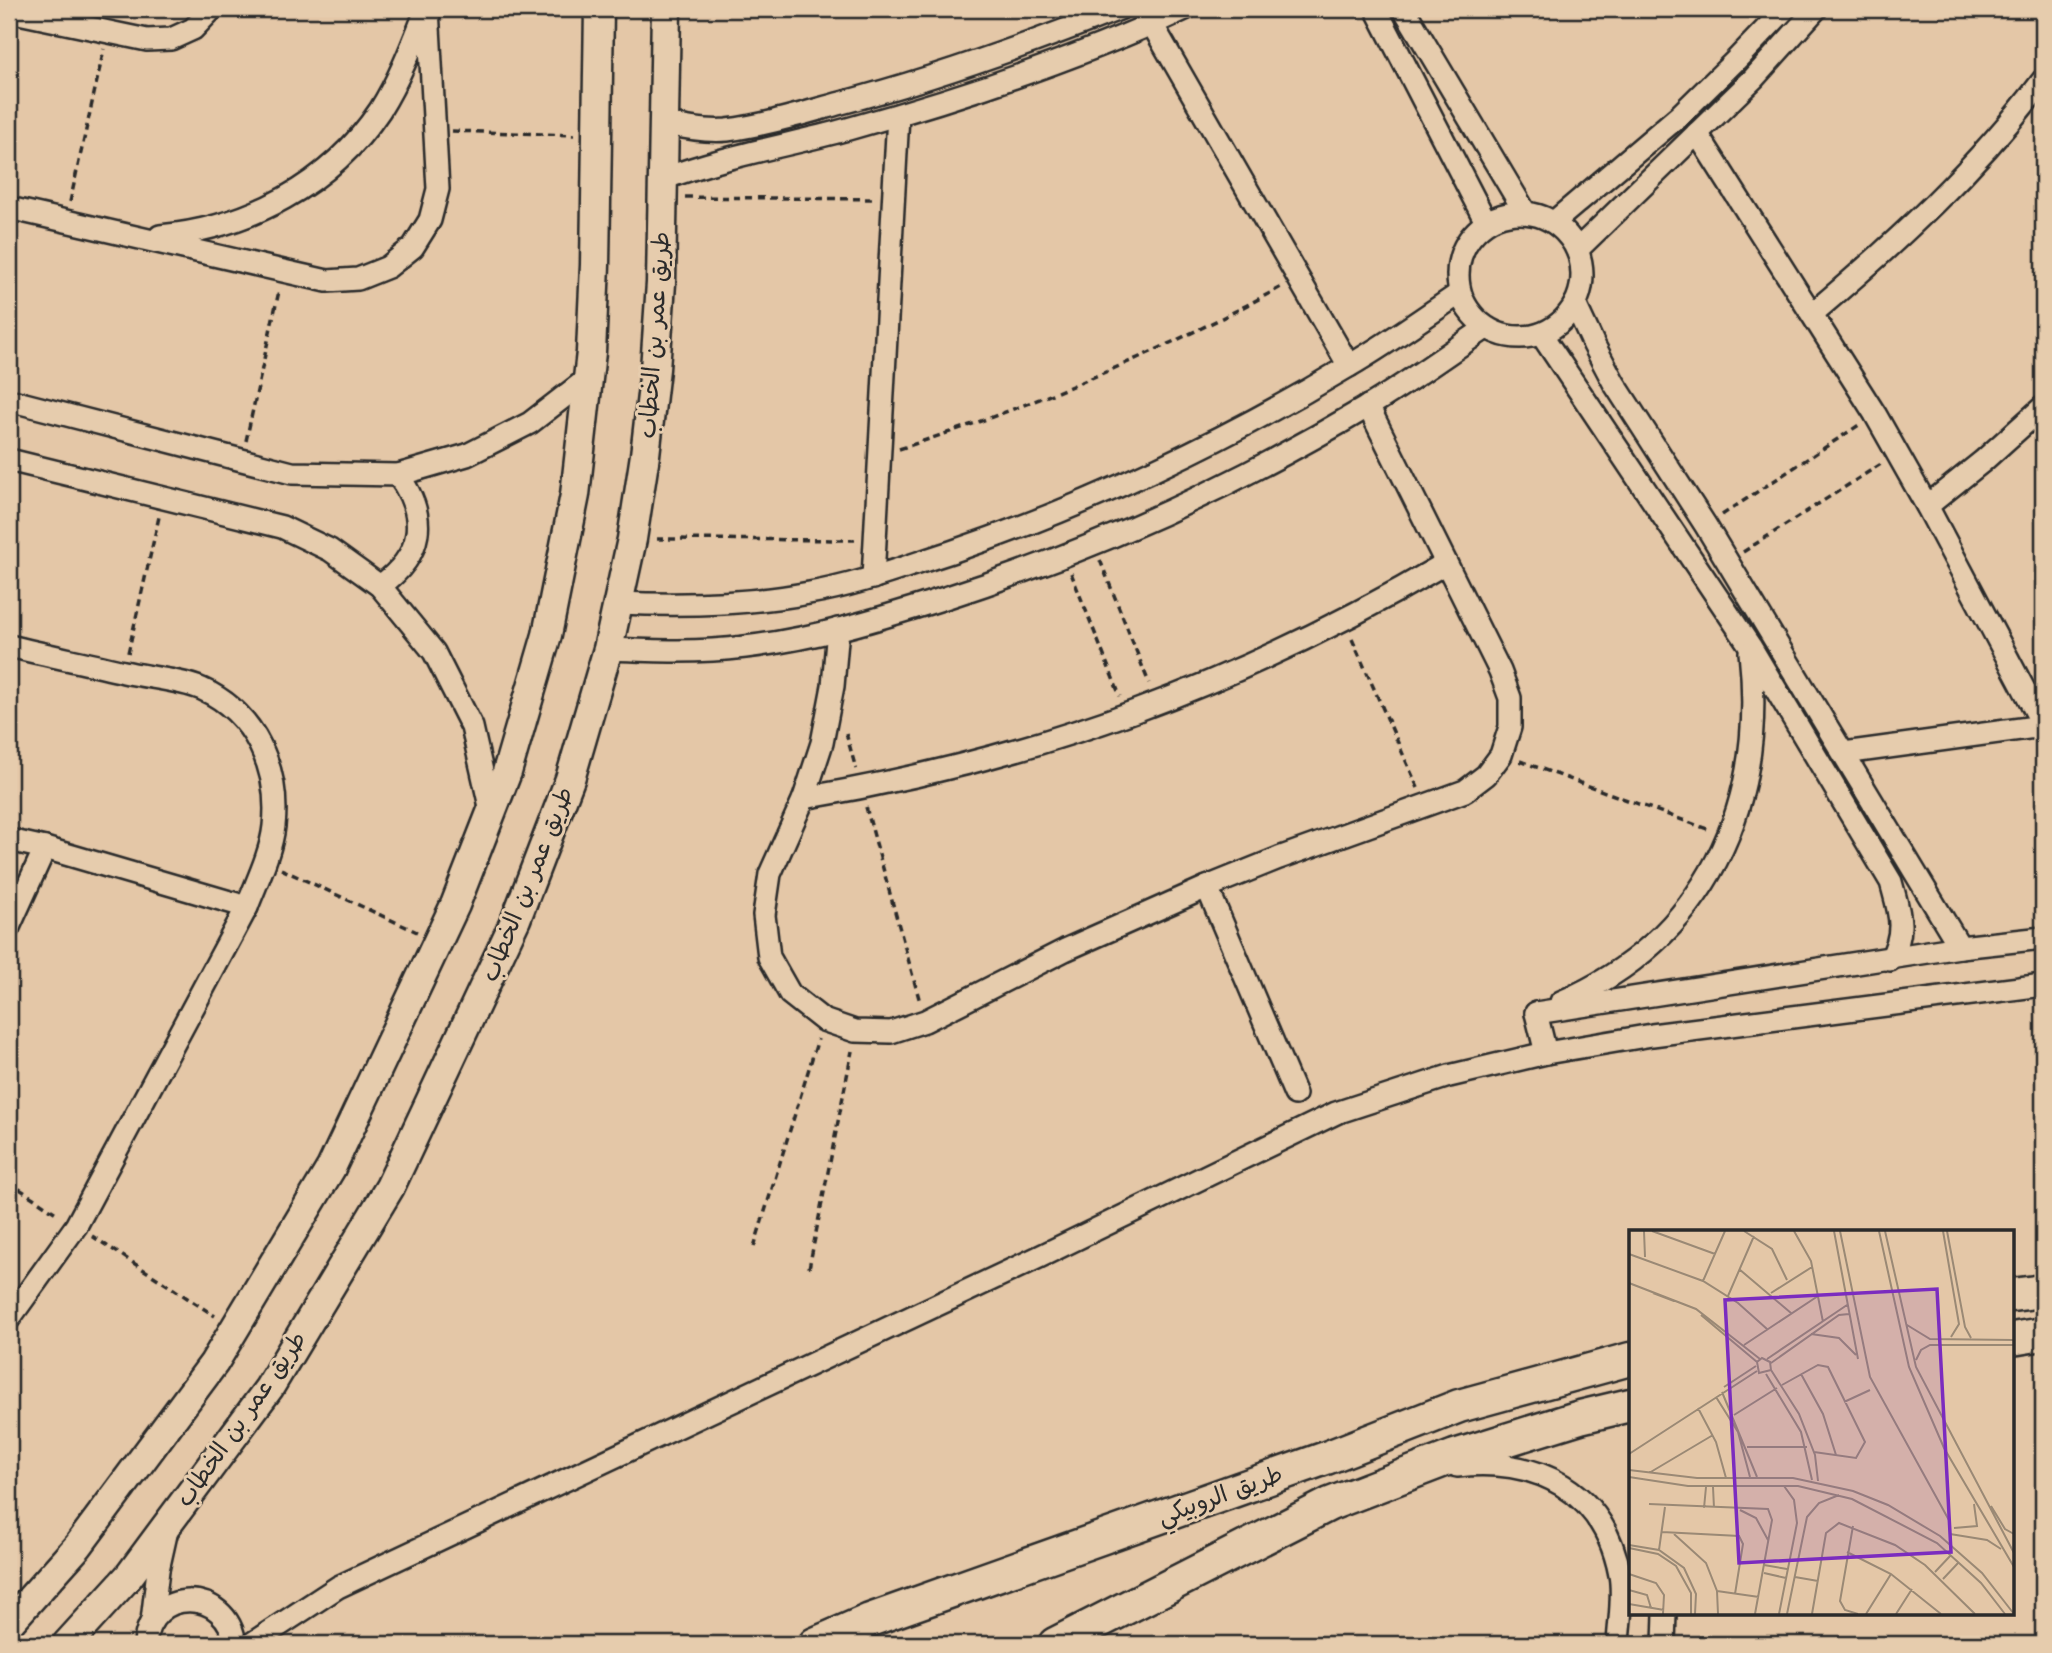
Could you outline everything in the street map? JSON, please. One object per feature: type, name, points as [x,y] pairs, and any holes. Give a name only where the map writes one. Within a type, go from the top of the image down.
[{"type":"main road","points":[[2014,1295],[2043,1291]]},
{"type":"main road","points":[[2014,1339],[2043,1335]]},
{"type":"main road","name":"طريق الروبيكي","points":[[815,1644],[870,1620],[1326,1458],[1460,1406],[1629,1359]]},
{"type":"main road","name":"طريق الروبيكي","points":[[1055,1644],[1330,1504],[1417,1470],[1580,1417],[1629,1405]]},
{"type":"main road","points":[[849,1644],[870,1620]]},
{"type":"street","points":[[9,11],[147,40],[171,39],[193,29],[212,9]]},
{"type":"street","points":[[9,208],[327,281],[358,279],[388,267],[413,247],[430,220],[438,189],[427,9]]},
{"type":"street","points":[[136,238],[193,233],[248,217],[299,190],[343,154],[380,110],[407,60],[427,9]]},
{"type":"street","points":[[9,1623],[78,1546],[214,1363],[331,1168],[455,905],[507,772],[547,635],[575,495],[591,352],[595,278],[599,9]]},
{"type":"street","name":"طريق عمر بن الخطاب","points":[[67,1644],[129,1576],[269,1388],[390,1187],[516,919],[570,779],[619,603],[645,454],[661,283],[666,9]]},
{"type":"street","points":[[664,123],[694,130],[726,130],[825,108],[957,69],[1119,9]]},
{"type":"street","points":[[663,188],[730,156],[898,115],[1030,72],[1185,9]]},
{"type":"street","points":[[1376,9],[1486,222]]},
{"type":"street","points":[[1404,9],[1525,212]]},
{"type":"street","points":[[1554,222],[1680,115],[1785,9]]},
{"type":"street","points":[[1578,249],[1753,79],[1816,9]]},
{"type":"street","points":[[1152,24],[1349,366]]},
{"type":"street","points":[[1813,313],[1888,249],[1959,180],[2043,79]]},
{"type":"street","points":[[873,578],[898,115]]},
{"type":"street","points":[[1697,133],[1875,414],[2043,725],[1844,753]]},
{"type":"street","points":[[1525,212],[1540,215],[1564,229],[1578,249],[1582,286],[1575,304],[1555,327],[1541,334],[1522,338],[1504,336],[1486,328],[1470,313],[1460,293],[1457,273],[1461,253],[1471,235],[1486,222],[1504,214],[1525,212]]},
{"type":"street","points":[[619,603],[682,606],[746,602],[810,593],[873,578],[999,536],[1121,485],[1240,426],[1349,366],[1460,293]]},
{"type":"street","points":[[1575,304],[1615,383],[1706,526],[1959,947]]},
{"type":"street","points":[[608,649],[676,652],[744,648],[811,637],[877,620],[1007,578],[1135,527],[1258,468],[1368,406],[1486,328]]},
{"type":"street","points":[[1541,334],[1750,646],[1891,882],[1901,925],[1896,949],[1890,960]]},
{"type":"street","points":[[9,400],[292,473],[398,475],[467,455],[530,422],[587,379]]},
{"type":"street","points":[[838,629],[833,686],[824,732],[804,798],[770,874],[764,915],[769,957],[790,994],[824,1020],[856,1031],[891,1032],[925,1021],[1065,950],[1207,887],[1465,791],[1486,775],[1501,755],[1510,727],[1510,698],[1500,671],[1368,406]]},
{"type":"street","points":[[1927,506],[1983,461],[2043,407]]},
{"type":"street","points":[[9,460],[282,527],[330,550],[380,586],[434,652],[471,727],[491,811]]},
{"type":"street","points":[[380,586],[397,574],[410,556],[417,535],[418,513],[411,493],[398,475]]},
{"type":"street","points":[[804,798],[861,789],[996,757],[1128,716],[1283,651],[1344,621],[1446,563]]},
{"type":"street","points":[[9,646],[201,689],[230,706],[253,731],[269,761],[276,794],[274,828],[265,861],[247,907],[76,1226],[9,1318]]},
{"type":"street","points":[[1536,1013],[1597,985],[1619,971],[1661,937],[1696,898],[1727,837],[1742,790],[1751,743],[1754,704],[1750,646]]},
{"type":"street","points":[[9,840],[247,907]]},
{"type":"street","points":[[9,927],[45,848]]},
{"type":"street","points":[[1207,887],[1295,1094]]},
{"type":"street","points":[[1536,1013],[1890,960],[1959,947],[2043,938]]},
{"type":"street","points":[[251,1644],[338,1587],[1027,1263],[1336,1113],[1449,1076],[1546,1052],[1652,1035],[2043,985]]},
{"type":"street","points":[[1536,1013],[1546,1052]]},
{"type":"street","points":[[1417,1470],[1507,1464],[1535,1471],[1561,1483],[1583,1502],[1601,1524],[1626,1578],[1618,1644]]},
{"type":"street","points":[[145,1644],[152,1621],[158,1570],[170,1520]]},
{"type":"street","points":[[152,1621],[177,1602],[198,1601],[208,1604],[225,1616],[235,1644]]},
{"type":"street","points":[[1664,1644],[1665,1614]]},
{"type":"path","points":[[66,221],[108,32]]},
{"type":"path","points":[[434,130],[597,136]]},
{"type":"path","points":[[663,188],[893,199]]},
{"type":"path","points":[[242,460],[283,270]]},
{"type":"path","points":[[879,455],[1052,396],[1206,327],[1298,278]]},
{"type":"path","points":[[1706,526],[1875,414]]},
{"type":"path","points":[[1727,562],[1898,454]]},
{"type":"path","points":[[123,672],[163,498]]},
{"type":"path","points":[[632,539],[875,540]]},
{"type":"path","points":[[1093,544],[1157,705]]},
{"type":"path","points":[[1064,555],[1128,716]]},
{"type":"path","points":[[1344,621],[1426,806]]},
{"type":"path","points":[[844,725],[925,1021]]},
{"type":"path","points":[[1501,755],[1727,837]]},
{"type":"path","points":[[265,861],[438,942]]},
{"type":"path","points":[[754,1247],[824,1020]]},
{"type":"path","points":[[809,1268],[856,1031]]},
{"type":"path","points":[[9,1182],[234,1328]]}]
